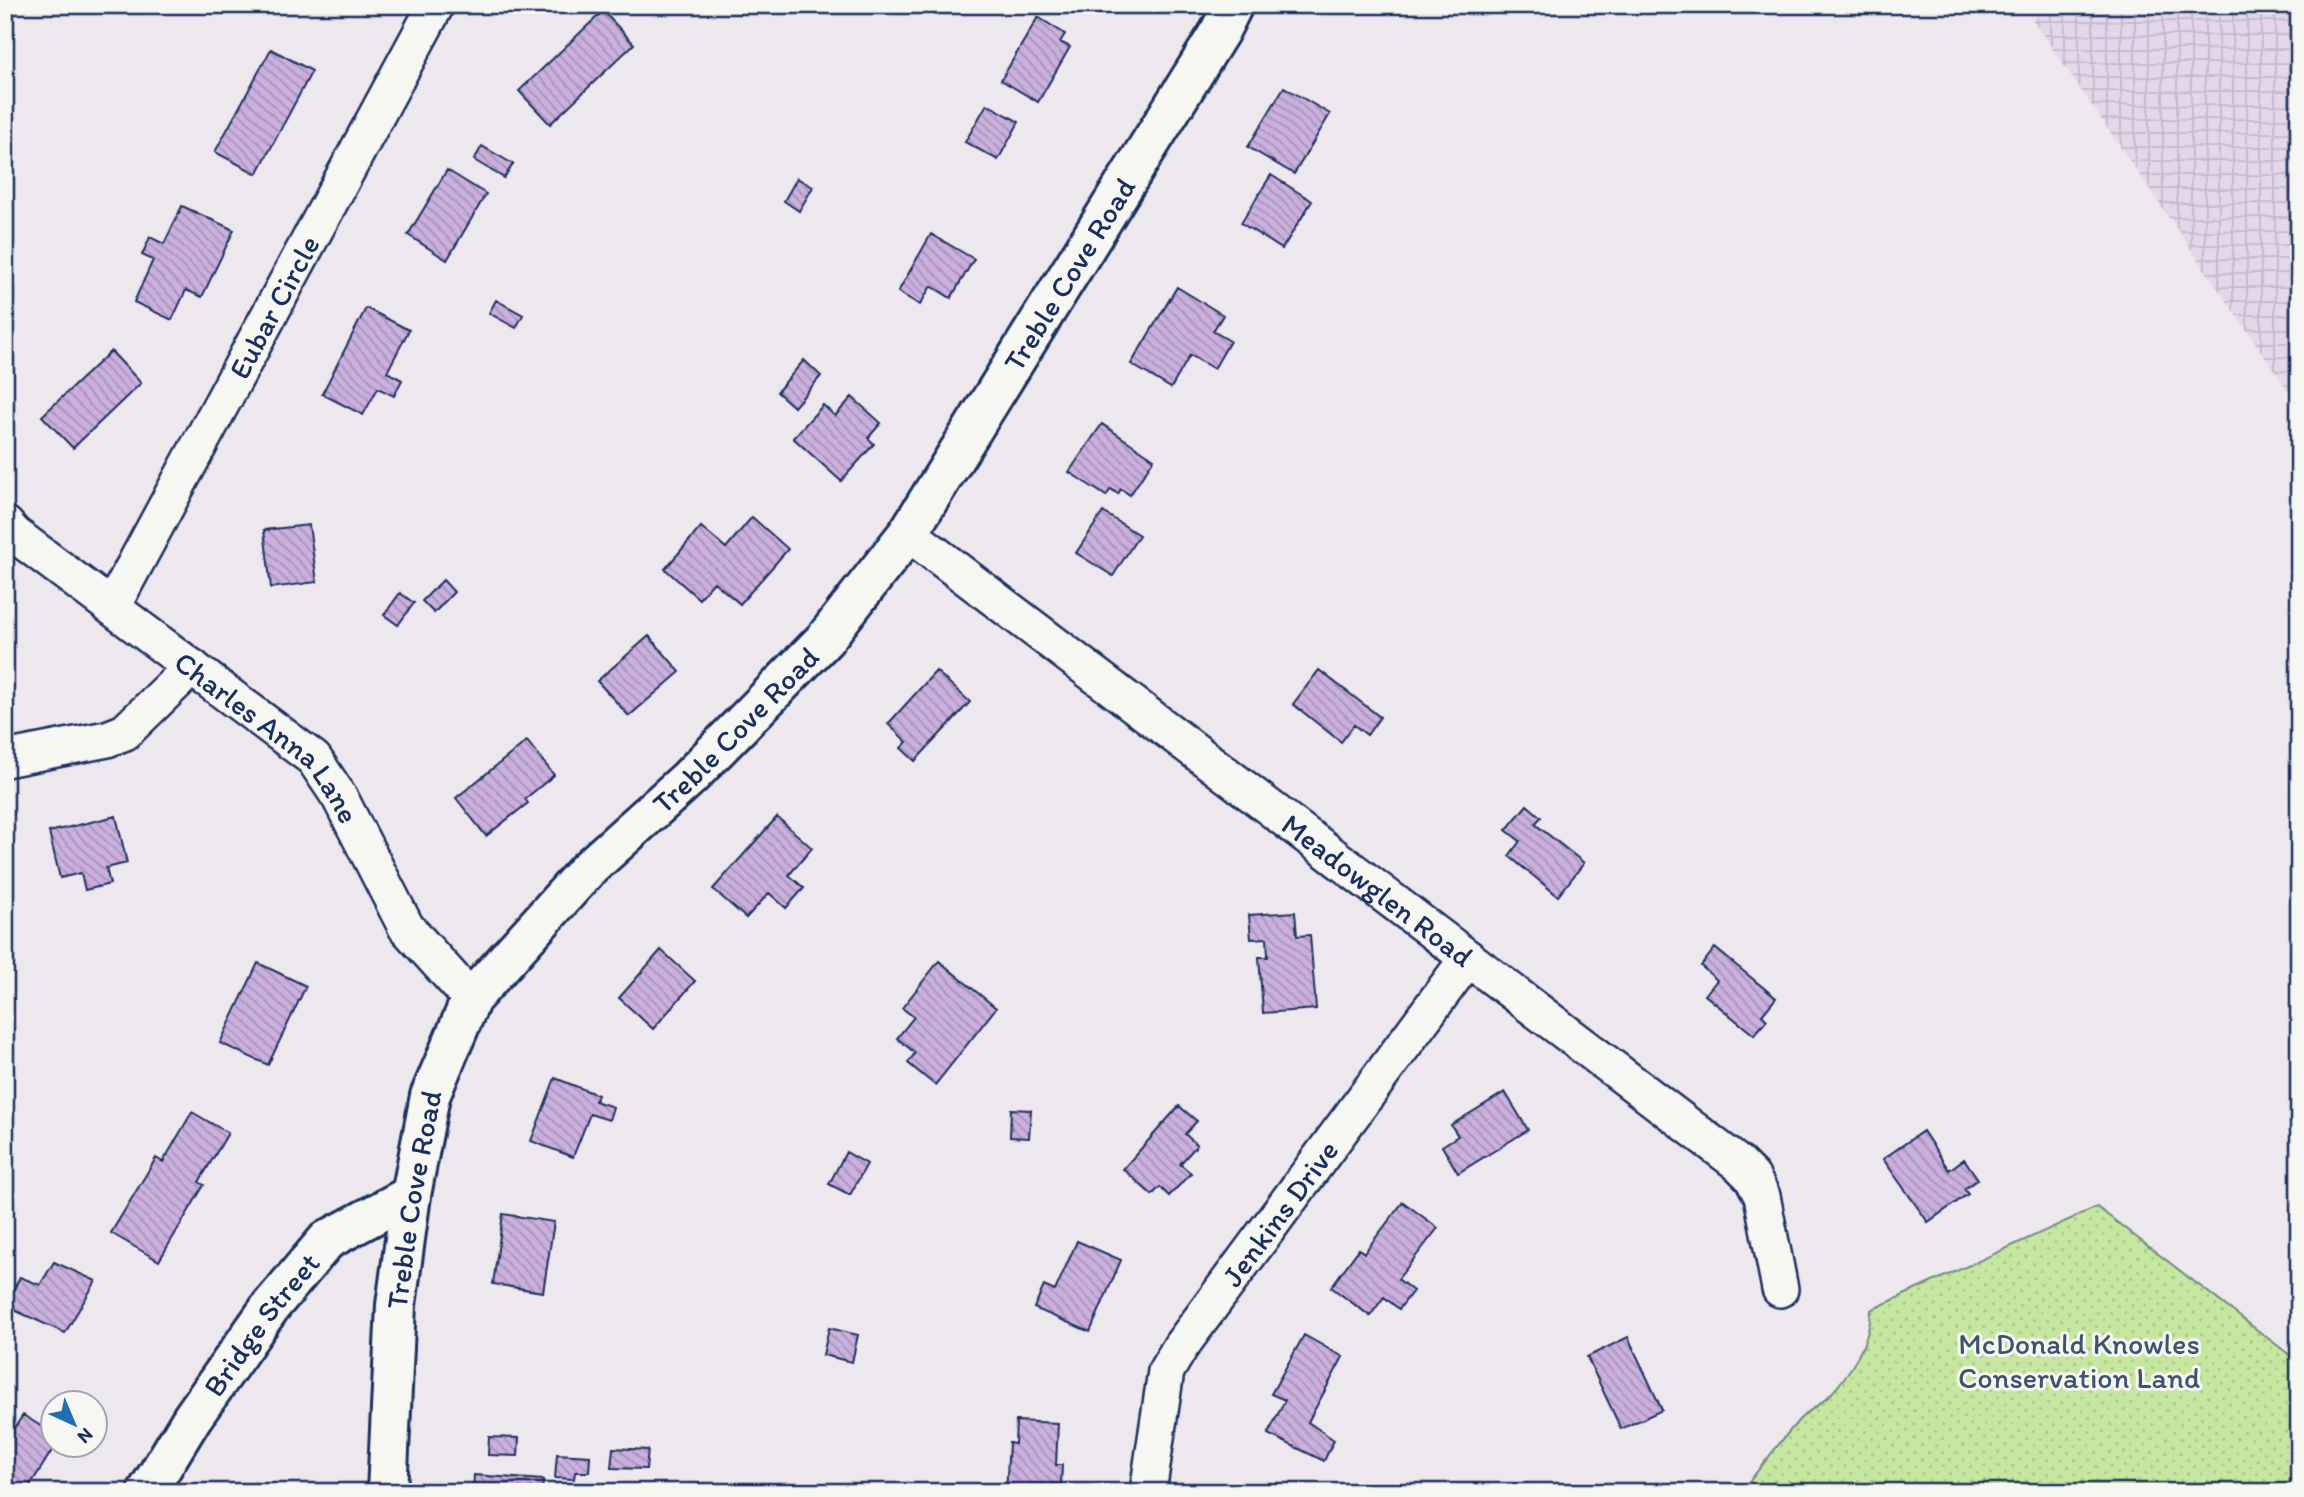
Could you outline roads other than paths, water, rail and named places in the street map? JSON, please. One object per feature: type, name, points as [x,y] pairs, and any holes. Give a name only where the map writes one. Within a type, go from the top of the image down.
[{"type":"main road","name":"Treble Cove Road","points":[[387,1492],[396,1305],[411,1195],[430,1096],[471,999],[587,870],[689,778],[825,639],[908,533],[1213,43],[1233,5]]},
{"type":"main road","name":"Bridge Street","points":[[147,1492],[192,1418],[271,1306],[327,1240],[411,1195]]},
{"type":"street","name":"Eubar Circle","points":[[112,607],[436,5]]},
{"type":"street","name":"Charles Anna Lane","points":[[5,524],[314,759],[347,810],[405,927],[471,999]]},
{"type":"street","name":"Meadowglen Road","points":[[908,533],[1739,1164],[1752,1177],[1762,1196],[1780,1289]]},
{"type":"street","points":[[5,759],[107,739],[125,732],[191,667]]},
{"type":"street","name":"Jenkins Drive","points":[[1148,1492],[1166,1371],[1181,1346],[1468,958]]},
{"type":"park label","name":"McDonald Knowles Conservation Land","points":[[2079,1360]]}]
